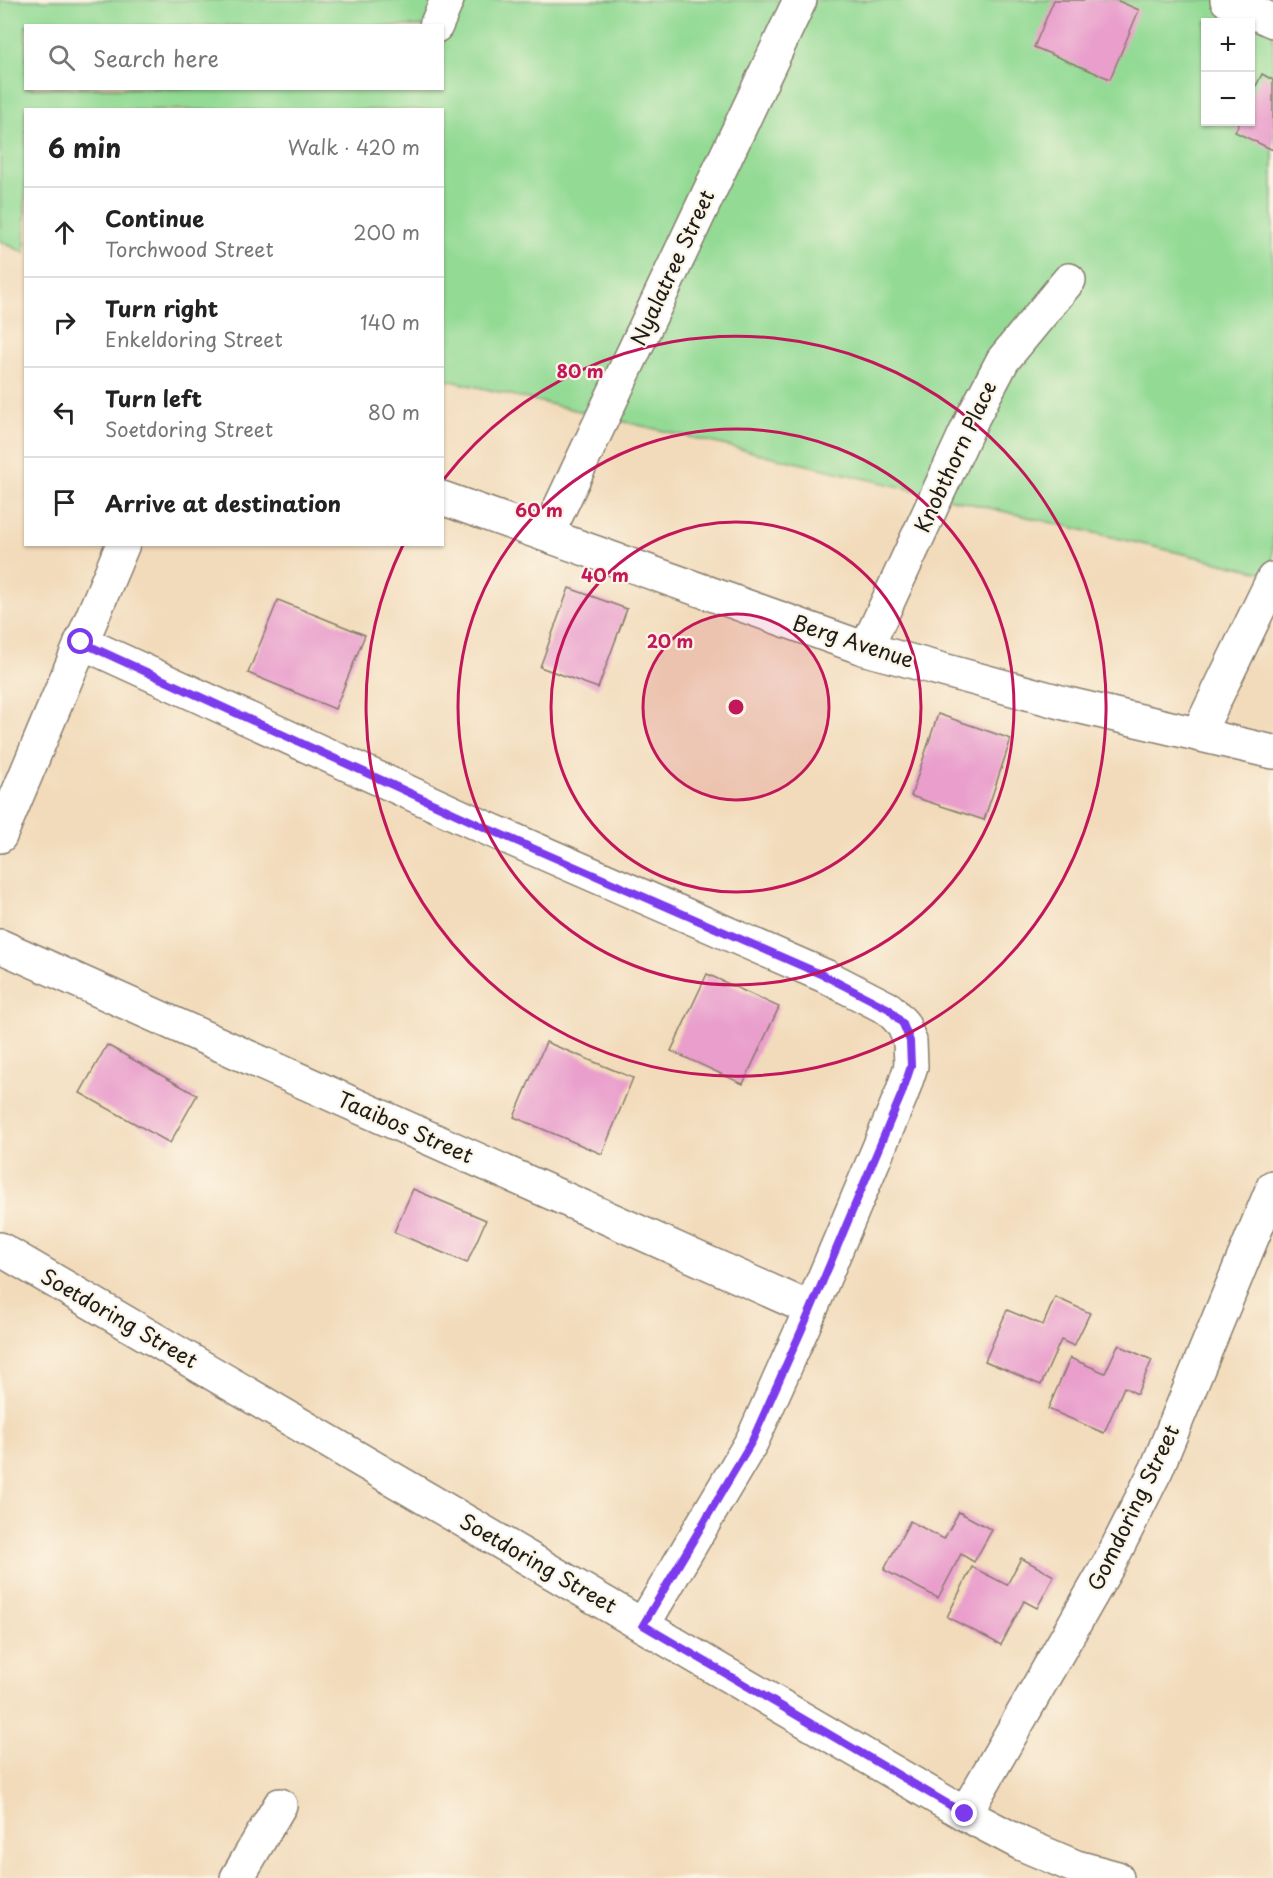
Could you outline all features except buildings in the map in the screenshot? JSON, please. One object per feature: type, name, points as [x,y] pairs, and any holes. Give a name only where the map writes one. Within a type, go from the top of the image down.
[{"type":"street","points":[[437,24],[447,0]]},
{"type":"street","name":"Nyalatree Street","points":[[547,535],[800,0]]},
{"type":"street","points":[[1227,0],[1273,21]]},
{"type":"street","name":"Knobthorn Place","points":[[866,649],[973,417],[1003,360],[1069,280]]},
{"type":"street","name":"Berg Avenue","points":[[444,499],[866,649],[1064,703],[1273,752]]},
{"type":"street","points":[[0,836],[122,546]]},
{"type":"street","points":[[1198,734],[1273,579]]},
{"type":"street","points":[[81,642],[484,827],[825,976],[889,1009],[903,1024],[910,1041],[911,1066],[902,1093],[811,1309],[752,1441],[643,1625]]},
{"type":"street","name":"Taaibos Street","points":[[0,946],[811,1309]]},
{"type":"street","name":"Gomdoring Street","points":[[965,1814],[1121,1541],[1156,1468],[1273,1187]]},
{"type":"street","name":"Soetdoring Street","points":[[0,1249],[965,1814],[1022,1844],[1076,1867],[1117,1878]]},
{"type":"street","points":[[237,1878],[280,1805]]},
{"type":"green space","points":[[0,0],[1273,0],[1273,575],[444,379],[444,108],[24,108],[24,253],[0,241]]},
{"type":"route","points":[[81,642],[484,827],[825,976],[889,1009],[903,1024],[910,1041],[911,1066],[902,1093],[811,1309],[752,1441],[643,1625],[965,1814]]}]
